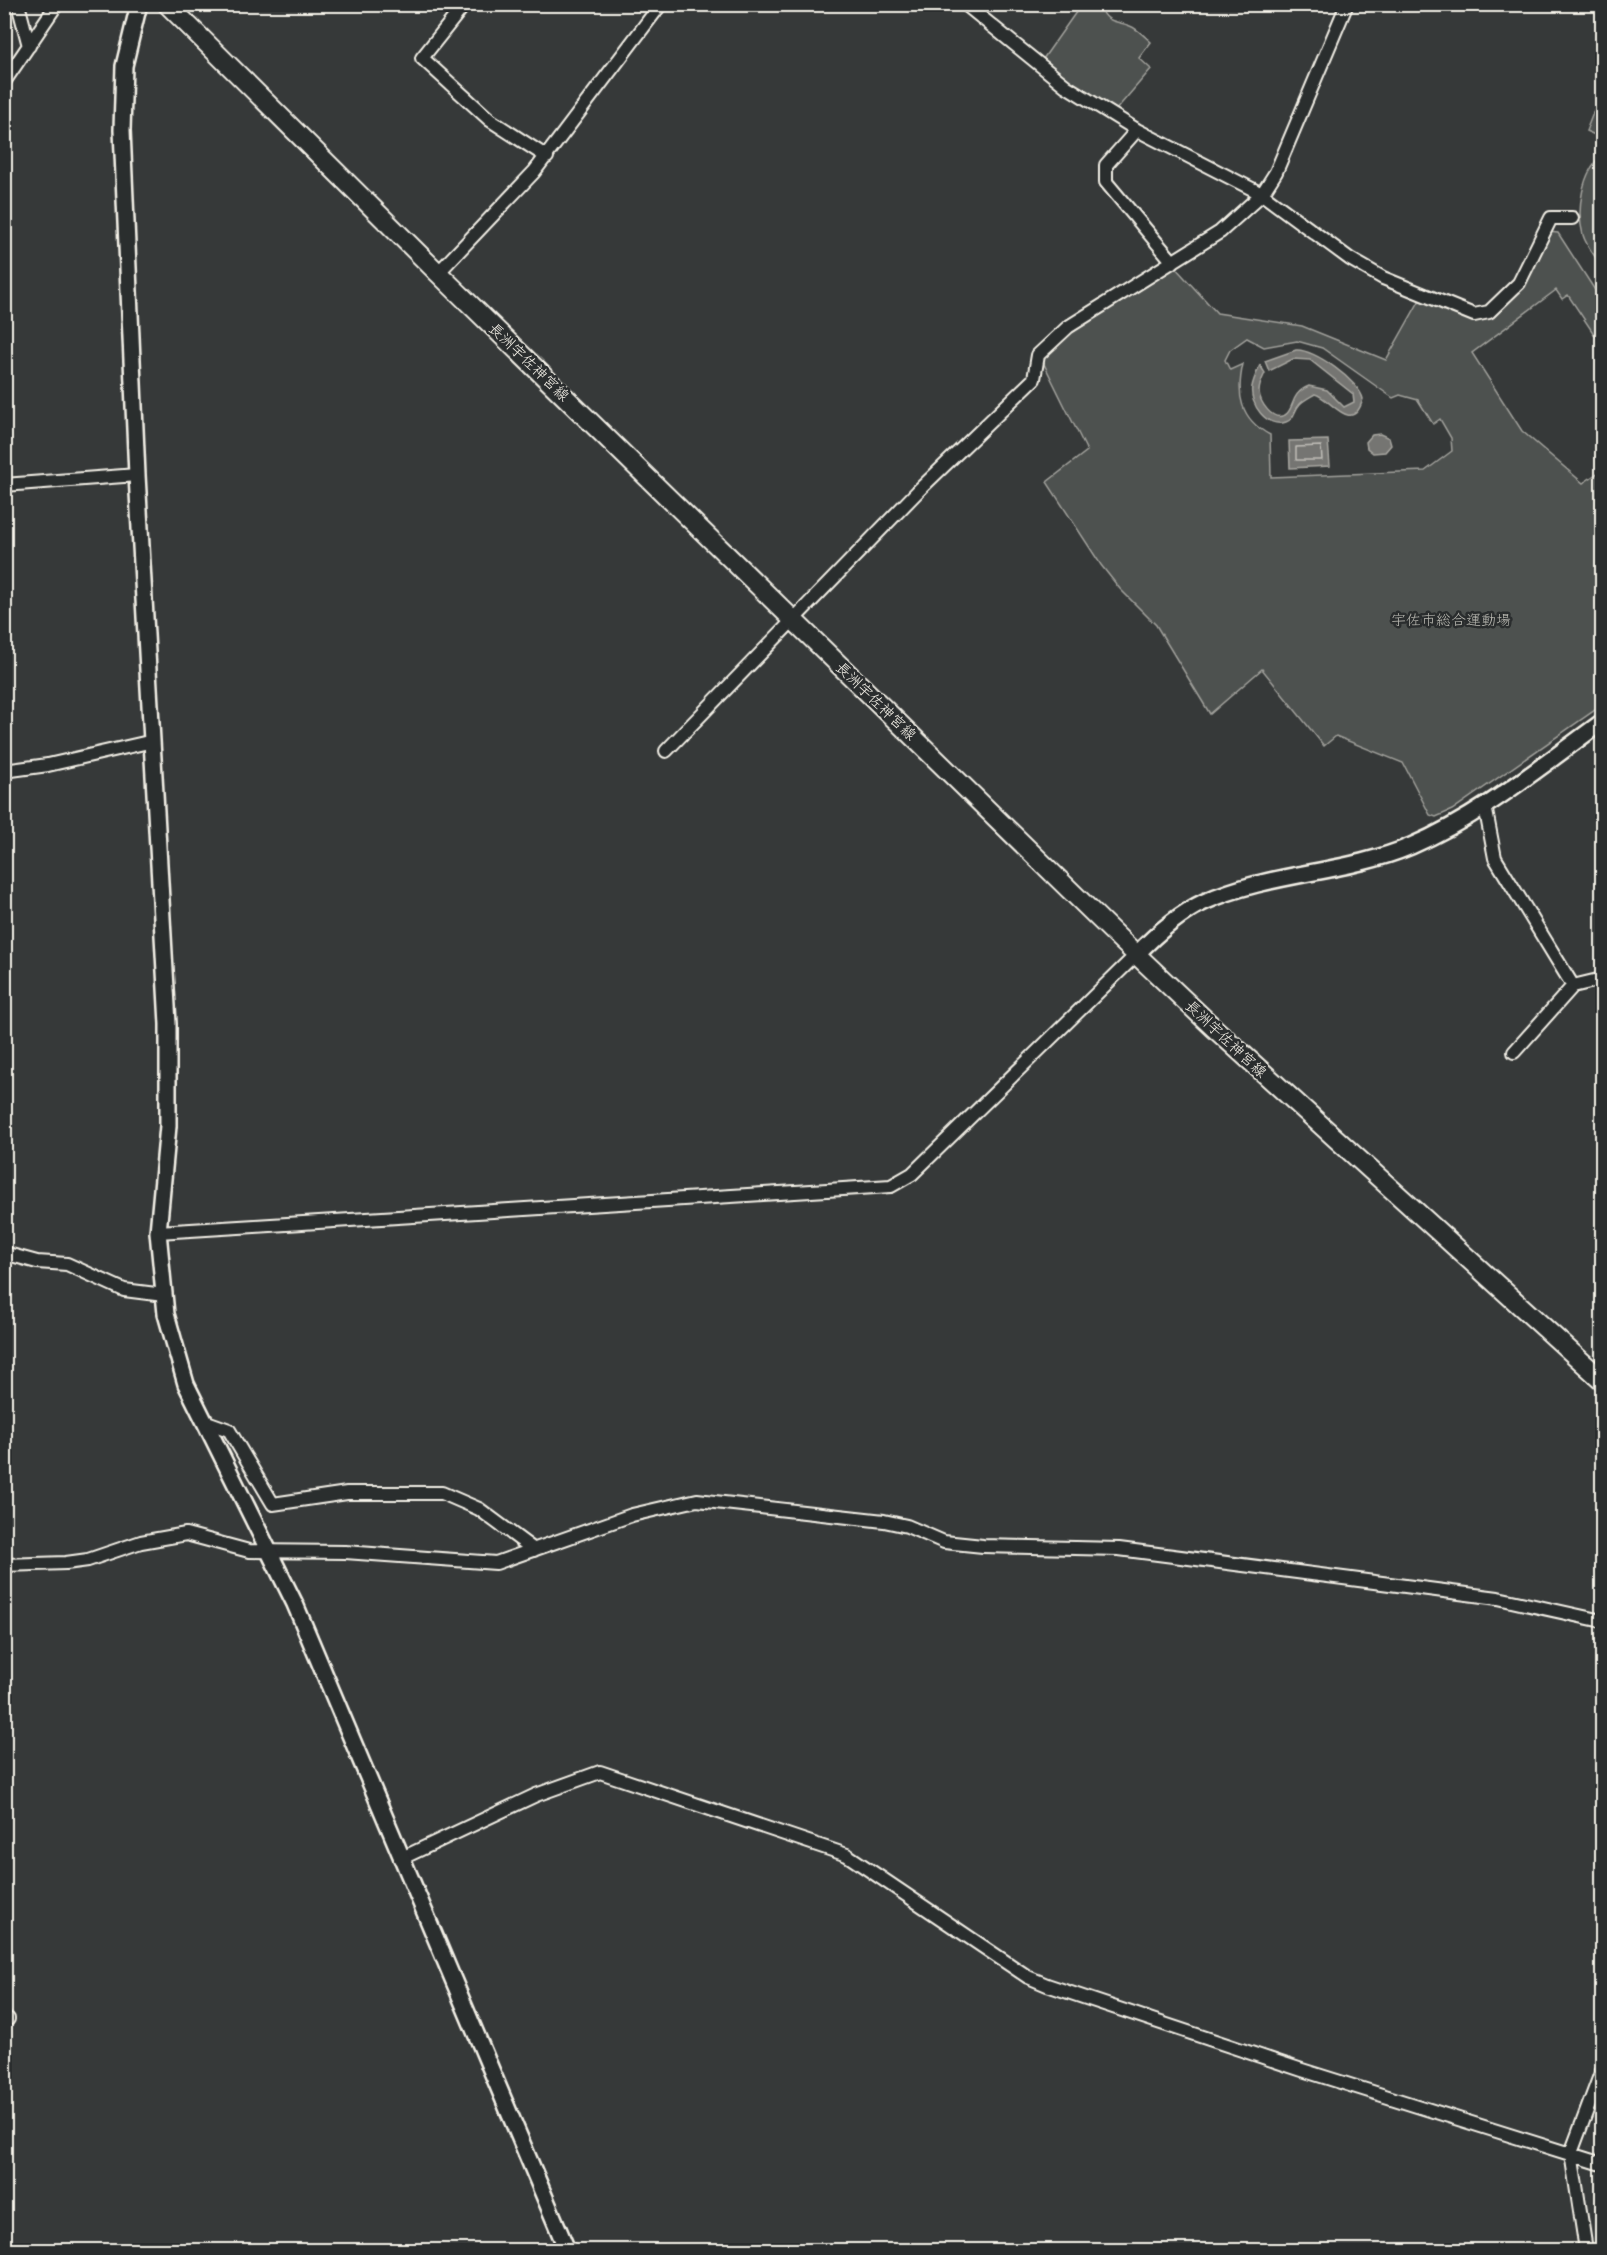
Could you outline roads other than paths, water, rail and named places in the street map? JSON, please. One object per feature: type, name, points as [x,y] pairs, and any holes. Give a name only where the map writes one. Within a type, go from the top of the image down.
[{"type":"main road","name":"長洲宇佐神宮線","points":[[167,4],[438,273],[1136,955],[1602,1380]]},
{"type":"street","points":[[18,4],[29,46]]},
{"type":"street","points":[[4,82],[57,4]]},
{"type":"street","points":[[139,4],[124,66],[122,96],[137,476],[163,912],[169,1088],[158,1232],[164,1295],[178,1361],[204,1421],[271,1552],[315,1651],[400,1859],[567,2250]]},
{"type":"street","points":[[465,4],[423,58],[490,120],[547,156]]},
{"type":"street","points":[[438,273],[547,156],[661,4]]},
{"type":"street","points":[[965,4],[1066,86],[1137,130],[1262,194],[1366,268],[1399,286],[1477,315],[1489,312],[1519,283],[1551,218],[1572,218]]},
{"type":"street","points":[[666,751],[921,488],[1034,379],[1038,355],[1068,327],[1220,232],[1262,194],[1276,172],[1347,4]]},
{"type":"street","points":[[1137,130],[1106,165],[1106,182],[1173,262]]},
{"type":"street","points":[[4,485],[137,476]]},
{"type":"street","points":[[158,1232],[891,1186],[912,1174],[1167,926],[1214,898],[1256,885],[1366,862],[1392,854],[1446,829],[1485,806],[1602,722]]},
{"type":"street","points":[[4,771],[48,765],[153,741]]},
{"type":"street","points":[[1485,806],[1495,858],[1573,986]]},
{"type":"street","points":[[1514,1052],[1573,986],[1602,979]]},
{"type":"street","points":[[4,1253],[37,1262],[67,1264],[124,1290],[164,1295]]},
{"type":"street","points":[[204,1421],[229,1430],[273,1504],[347,1493],[442,1493],[479,1509],[534,1550]]},
{"type":"street","points":[[4,1565],[88,1560],[141,1542],[186,1534],[249,1551],[345,1552],[487,1563],[507,1561],[632,1515],[697,1500],[884,1521],[907,1526],[944,1542],[983,1546],[1119,1549],[1498,1598],[1602,1621]]},
{"type":"street","points":[[400,1859],[536,1795],[600,1772],[847,1855],[1028,1977],[1047,1985],[1302,2070],[1602,2163]]},
{"type":"street","points":[[1586,2250],[1571,2153],[1602,2070]]},
{"type":"water","points":[[1296,350],[1313,354],[1324,360],[1354,384],[1363,399],[1353,415],[1340,412],[1315,394],[1300,404],[1291,419],[1286,422],[1272,422],[1261,413],[1253,401],[1252,394],[1253,382],[1260,365],[1265,373],[1260,387],[1260,396],[1264,406],[1276,416],[1285,415],[1298,393],[1309,386],[1327,390],[1344,407],[1354,402],[1353,394],[1310,360],[1293,359],[1269,371],[1265,361]]},
{"type":"water","points":[[1380,434],[1389,438],[1391,445],[1385,452],[1373,453],[1367,448],[1366,442],[1372,435]]},
{"type":"water","points":[[1328,440],[1330,466],[1290,468],[1289,441]]},
{"type":"park label","name":"宇佐市総合運動場","points":[[1451,620]]}]
